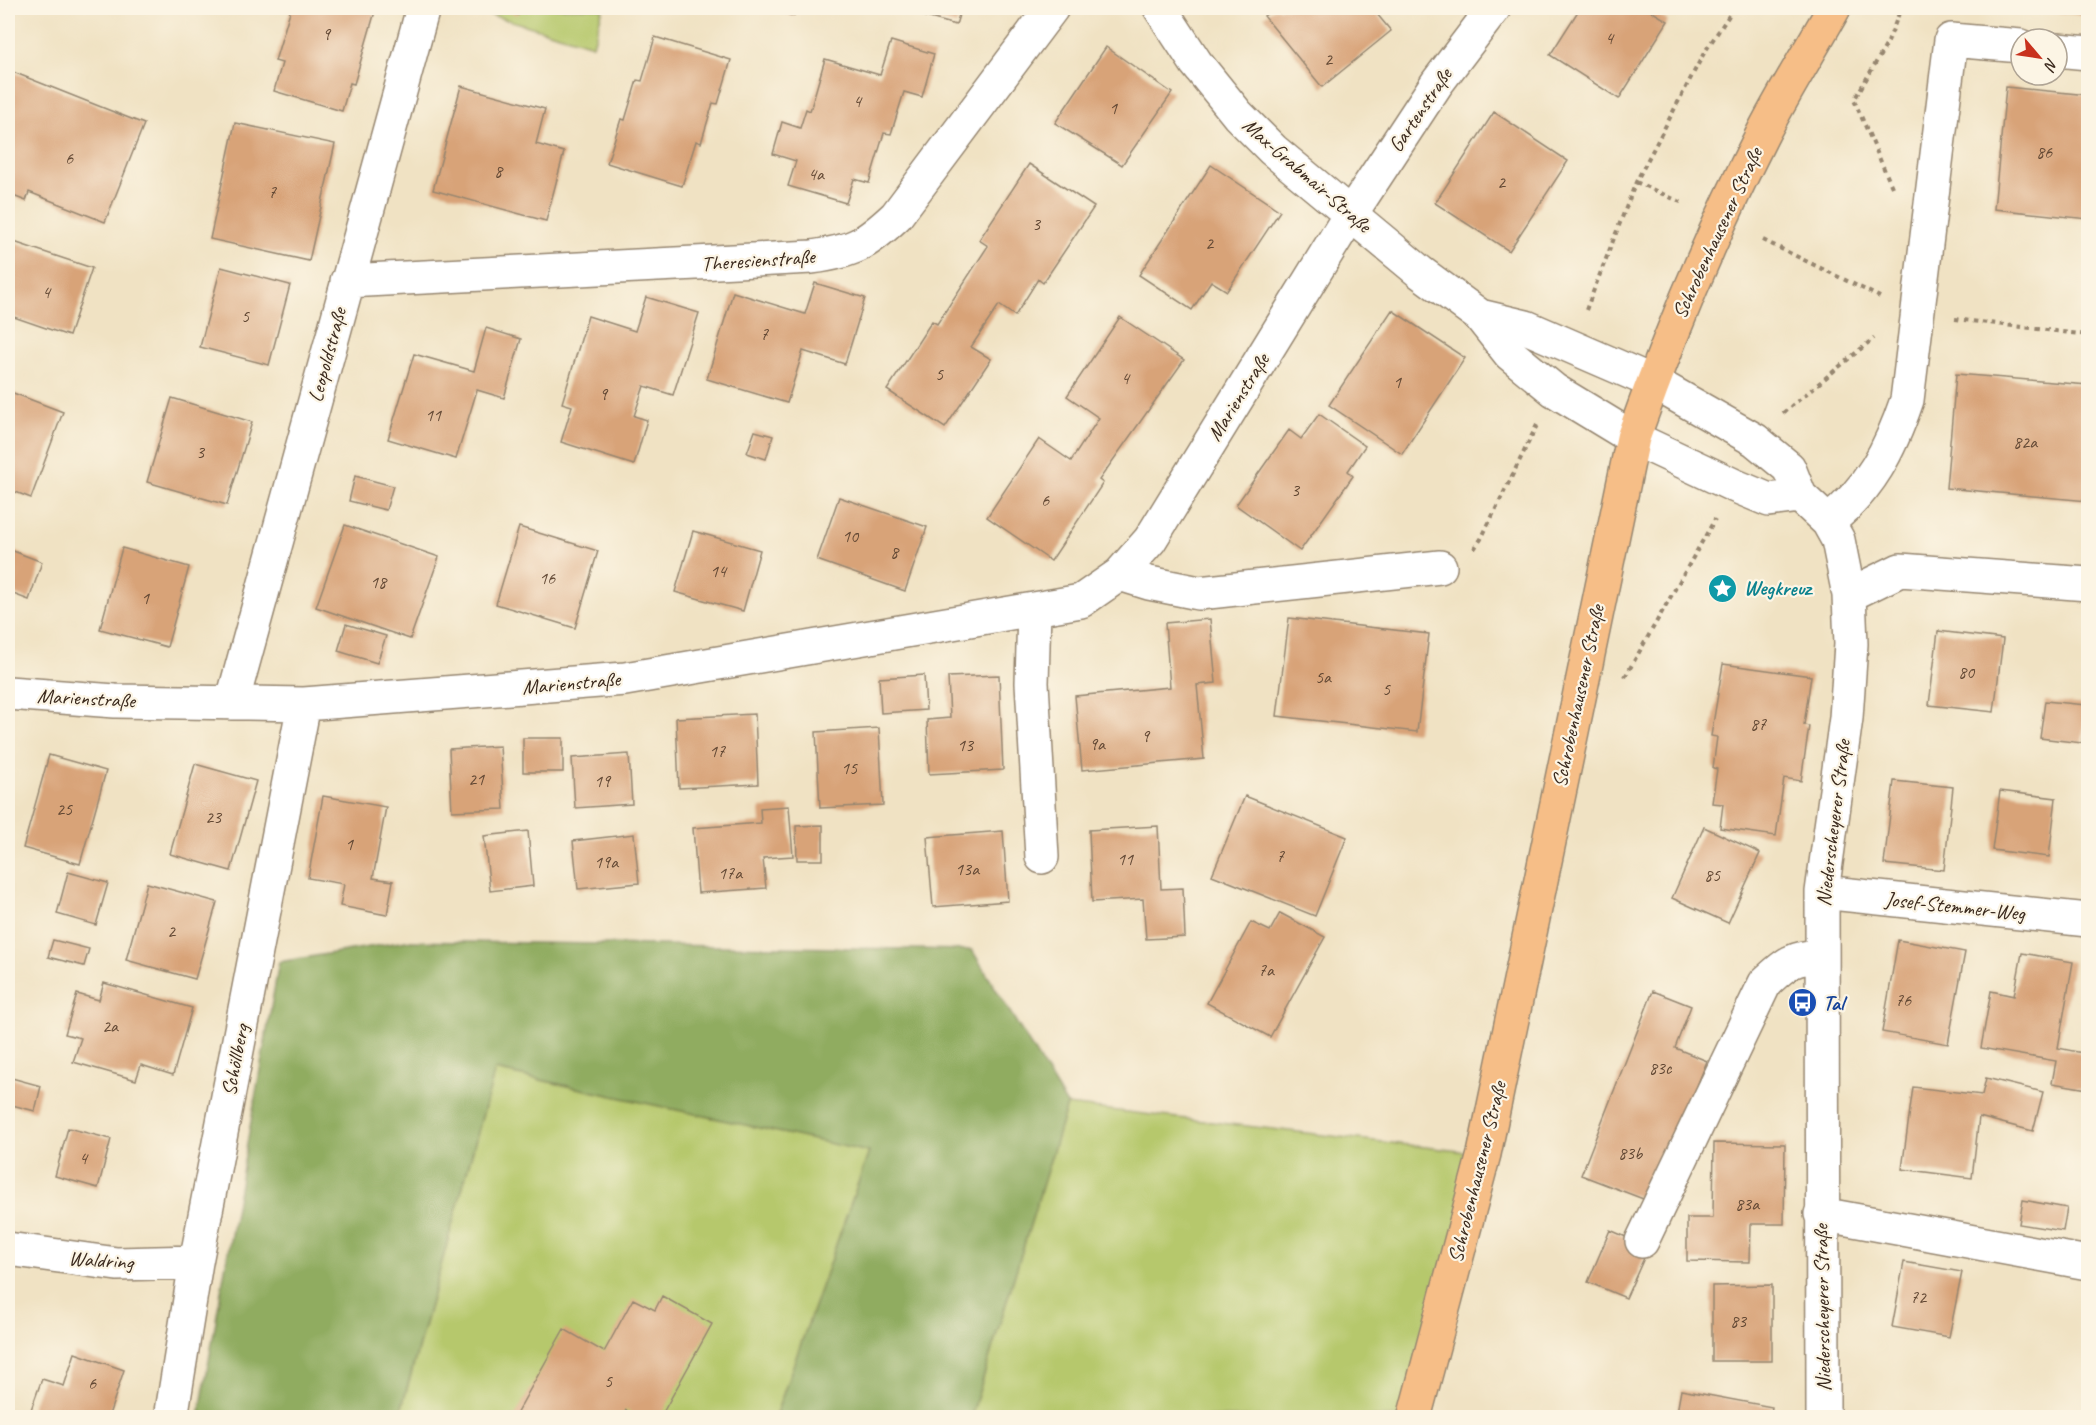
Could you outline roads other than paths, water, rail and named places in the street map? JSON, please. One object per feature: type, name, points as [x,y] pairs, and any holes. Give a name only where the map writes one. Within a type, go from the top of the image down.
[{"type":"main road","name":"Schrobenhausener Straße","points":[[1414,1418],[1484,1154],[1633,438],[1653,382],[1715,232],[1765,130],[1834,8]]},
{"type":"street","name":"Leopoldstraße","points":[[232,704],[423,8]]},
{"type":"street","name":"Theresienstraße","points":[[347,281],[812,257],[845,252],[870,241],[896,216],[1052,8]]},
{"type":"street","name":"Max-Grabmair-Straße","points":[[1160,8],[1196,63],[1238,115],[1273,150],[1350,215],[1480,316],[1510,354],[1554,390],[1633,438]]},
{"type":"street","name":"Gartenstraße","points":[[1350,215],[1437,83],[1494,8]]},
{"type":"street","points":[[1828,522],[1850,505],[1868,482],[1894,440],[1907,400],[1951,40],[2009,45]]},
{"type":"street","points":[[2069,51],[2088,53]]},
{"type":"street","name":"Marienstraße","points":[[8,693],[115,701],[304,704],[625,679],[1080,601],[1120,574],[1149,540],[1350,215]]},
{"type":"street","name":"Max-Grabmair-Straße","points":[[1480,316],[1526,327],[1653,382]]},
{"type":"street","name":"Niederscheyerer Straße","points":[[1653,382],[1755,440],[1789,468],[1800,496],[1828,522],[1838,540],[1849,595],[1851,644],[1846,718],[1822,892],[1823,1418]]},
{"type":"street","points":[[1633,438],[1769,500],[1800,496]]},
{"type":"street","points":[[1120,574],[1149,584],[1199,593],[1440,567]]},
{"type":"street","points":[[1849,595],[1900,570],[2088,584]]},
{"type":"street","points":[[1034,609],[1032,683],[1042,857]]},
{"type":"street","name":"Schöllberg","points":[[171,1418],[196,1262],[304,704]]},
{"type":"street","name":"Josef-Stemmer-Weg","points":[[1822,892],[2088,920]]},
{"type":"street","points":[[1642,1241],[1765,983],[1782,966],[1799,957],[1822,956]]},
{"type":"street","points":[[1821,1214],[2088,1263]]},
{"type":"street","name":"Waldring","points":[[8,1249],[117,1264],[196,1262]]},
{"type":"place","name":"Wegkreuz","points":[[1723,588]]},
{"type":"place","name":"Tal","points":[[1802,1003]]}]
